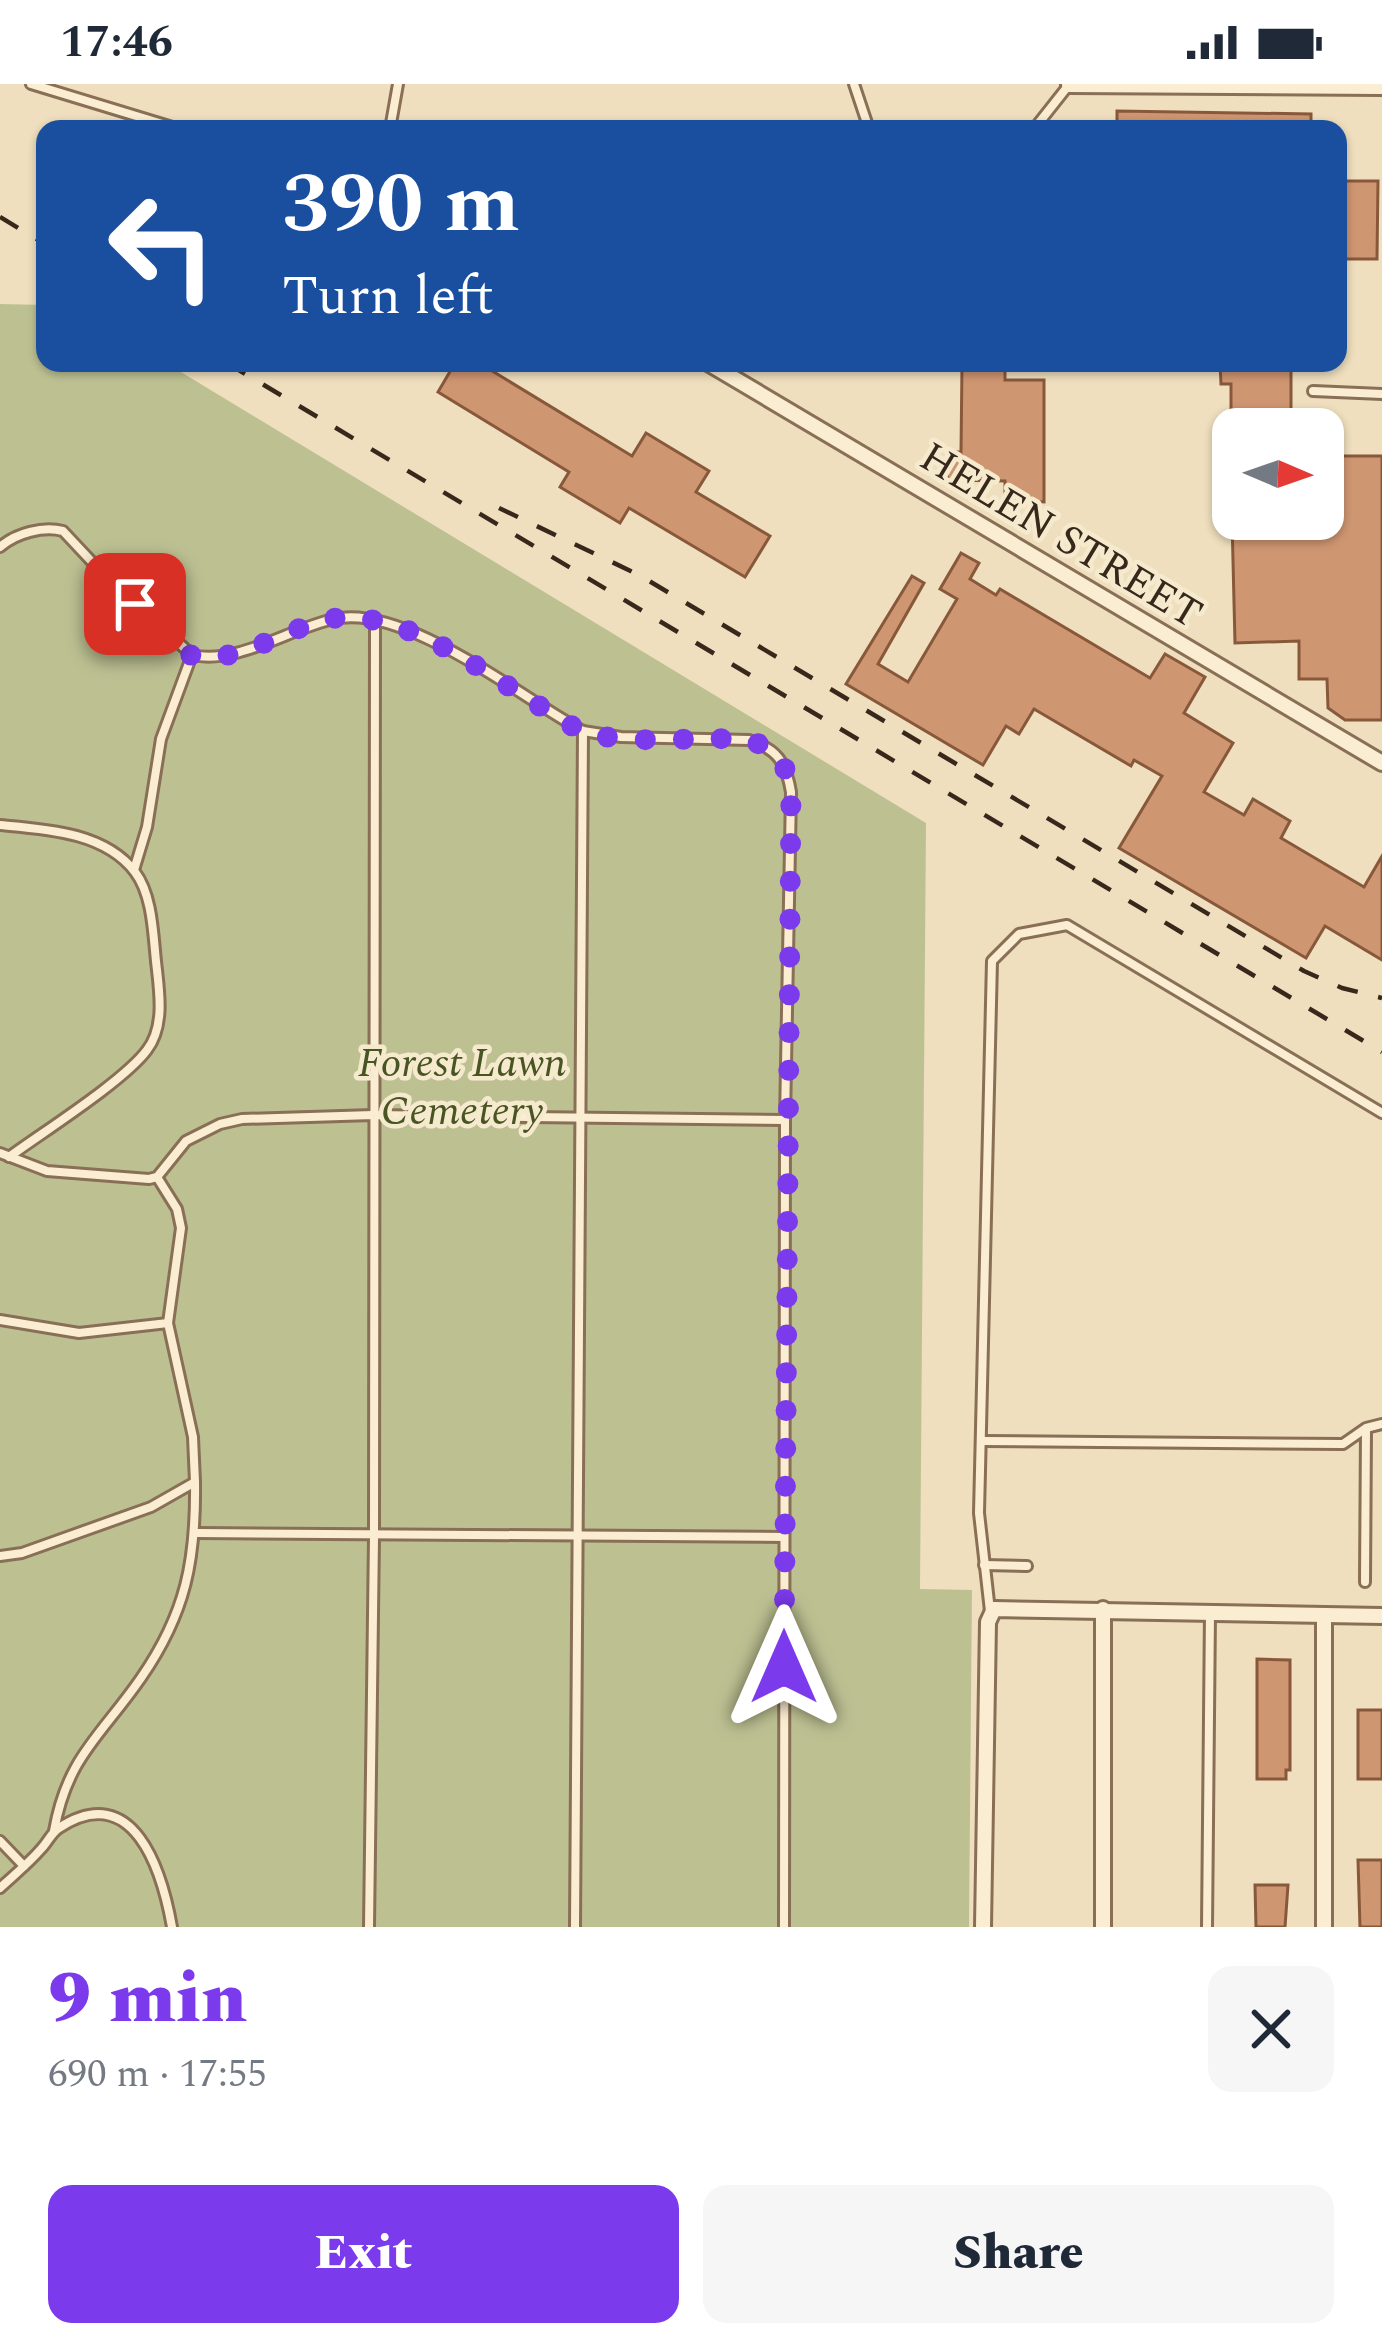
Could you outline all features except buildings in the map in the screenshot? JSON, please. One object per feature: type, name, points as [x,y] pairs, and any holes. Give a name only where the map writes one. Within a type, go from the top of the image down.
[{"type":"street","points":[[1069,85],[1382,87]]},
{"type":"street","name":"HELEN STREET","points":[[723,372],[1382,763]]},
{"type":"street","points":[[1103,1609],[1103,1927]]},
{"type":"street","points":[[983,1927],[994,1610],[1382,1616]]},
{"type":"street","points":[[1324,1616],[1324,1927]]},
{"type":"lane","points":[[31,84],[149,120]]},
{"type":"lane","points":[[392,120],[398,84]]},
{"type":"lane","points":[[854,84],[866,120]]},
{"type":"lane","points":[[1041,120],[1069,85]]},
{"type":"lane","points":[[1313,392],[1382,394]]},
{"type":"lane","points":[[2,542],[44,529],[64,531],[192,656],[228,653],[335,618],[375,621],[428,638],[583,731],[622,737],[748,740],[780,756],[788,770],[784,1927]]},
{"type":"lane","points":[[369,1927],[375,621]]},
{"type":"lane","points":[[134,870],[147,827],[161,739],[192,656]]},
{"type":"lane","points":[[575,1927],[583,731]]},
{"type":"lane","points":[[0,825],[71,834],[112,853],[134,870],[146,898],[159,1016],[155,1036],[132,1065],[4,1155],[27,1166],[80,1176],[157,1177]]},
{"type":"lane","points":[[994,1610],[980,1514],[992,962],[1019,934],[1066,925],[1382,1113]]},
{"type":"lane","points":[[157,1177],[186,1141],[220,1124],[265,1117],[785,1120]]},
{"type":"lane","points":[[0,1888],[54,1831],[67,1778],[143,1675],[170,1629],[197,1533],[193,1437],[168,1323],[181,1228],[177,1209],[157,1177]]},
{"type":"lane","points":[[0,1320],[80,1333],[168,1323]]},
{"type":"lane","points":[[983,1441],[1343,1444],[1366,1428],[1382,1424]]},
{"type":"lane","points":[[1365,1582],[1366,1428]]},
{"type":"lane","points":[[0,1556],[22,1553],[151,1507],[195,1482]]},
{"type":"lane","points":[[197,1533],[784,1538]]},
{"type":"lane","points":[[984,1565],[1027,1566]]},
{"type":"lane","points":[[1207,1927],[1210,1612]]},
{"type":"lane","points":[[54,1831],[103,1816],[126,1820],[145,1845],[172,1927]]},
{"type":"lane","points":[[0,1841],[24,1866]]},
{"type":"green space","name":"Forest Lawn Cemetery","points":[[0,304],[36,305],[36,372],[181,372],[926,823],[920,1589],[972,1590],[969,1927],[0,1927]]},
{"type":"railway","points":[[0,217],[36,239]]},
{"type":"railway","points":[[242,372],[1382,1052]]},
{"type":"railway","points":[[499,508],[639,575],[1304,971],[1342,988],[1382,998]]},
{"type":"route","points":[[135,604],[192,656],[200,657],[228,653],[335,618],[364,618],[428,638],[583,731],[622,737],[748,740],[780,756],[791,791],[784,1667]]}]
